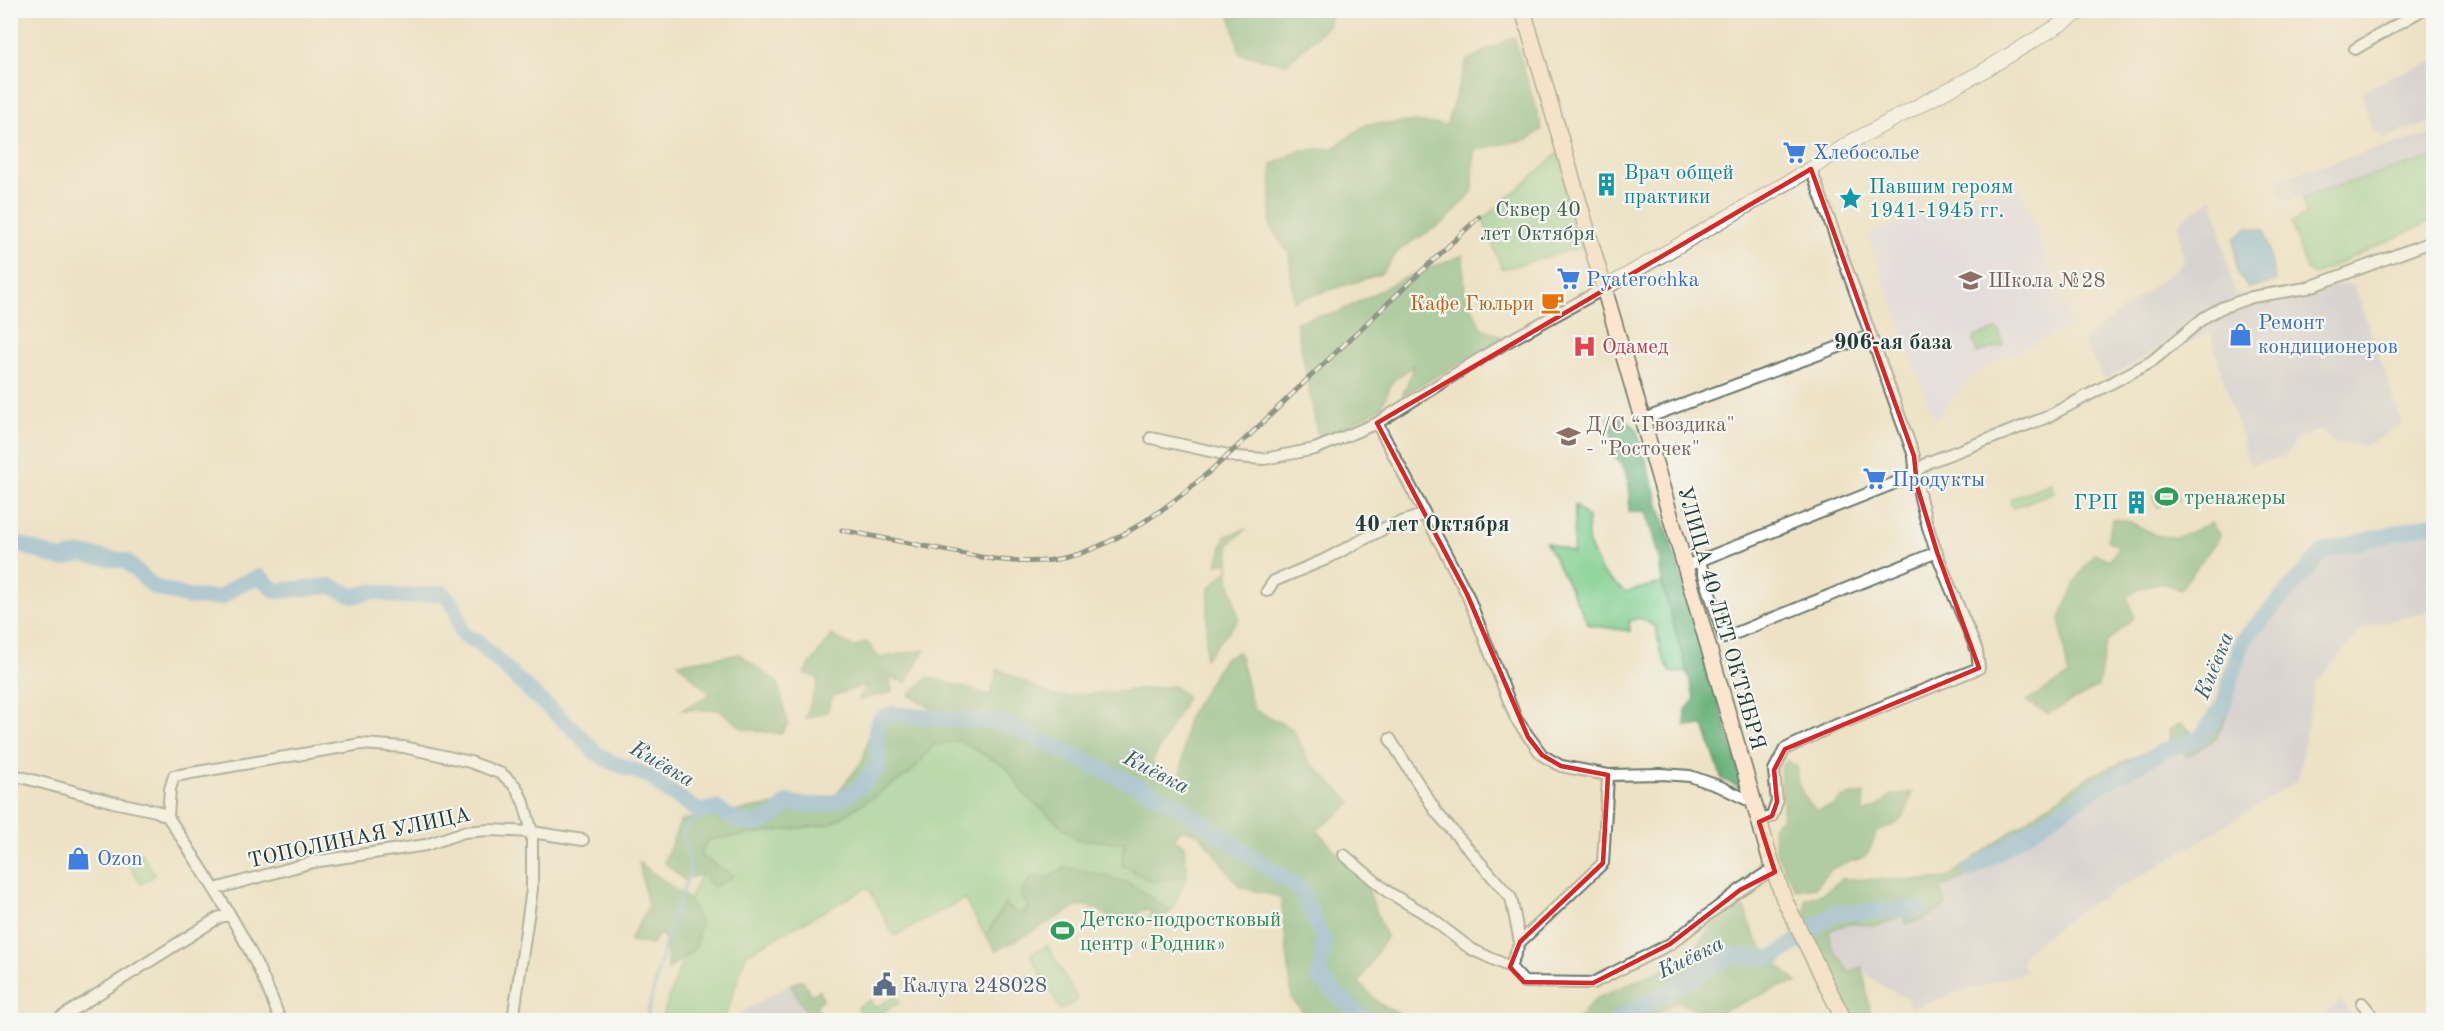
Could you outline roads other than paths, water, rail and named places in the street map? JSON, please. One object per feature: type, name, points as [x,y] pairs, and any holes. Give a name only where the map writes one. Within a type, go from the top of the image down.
[{"type":"main road","name":"УЛИЦА 40 ЛЕТ ОКТЯБРЯ","points":[[1523,10],[1641,420],[1692,562],[1759,822],[1789,908],[1844,1020]]},
{"type":"street","points":[[1151,438],[1237,457],[1264,459],[1315,449],[1377,423],[1505,343],[1811,169],[1849,143],[1980,73],[2084,10]]},
{"type":"street","points":[[2355,49],[2422,10]]},
{"type":"street","points":[[1759,822],[1772,816],[1778,802],[1774,771],[1785,749],[1829,728],[1979,668],[1977,651],[1937,552],[1917,486],[1914,456],[1811,169]]},
{"type":"street","points":[[1937,552],[1724,638],[1692,562],[1905,479],[1929,462],[2045,418],[2151,362],[2205,317],[2221,308],[2252,297],[2307,288],[2433,242]]},
{"type":"street","points":[[1641,420],[1871,334]]},
{"type":"street","points":[[1377,423],[1467,594],[1516,719],[1527,737],[1542,754],[1561,766],[1608,775],[1689,776],[1721,787],[1754,803]]},
{"type":"street","points":[[1267,591],[1274,581],[1324,560],[1387,527],[1425,514]]},
{"type":"street","points":[[1390,739],[1437,813],[1511,898],[1520,942]]},
{"type":"street","points":[[168,817],[170,789],[174,776],[362,744],[404,747],[470,762],[502,774],[516,787],[524,803],[531,832],[532,889],[513,1020]]},
{"type":"street","points":[[10,774],[113,802],[156,811],[168,817],[215,889],[268,988],[280,1020]]},
{"type":"street","points":[[1510,967],[1520,942],[1603,863],[1608,775]]},
{"type":"street","name":"ТОПОЛИНАЯ УЛИЦА","points":[[215,889],[313,862],[426,845],[464,832],[489,830],[531,832],[583,840]]},
{"type":"street","points":[[1344,855],[1388,892],[1424,913],[1471,949],[1510,967],[1524,982],[1593,983],[1670,944],[1740,890],[1765,874],[1775,872]]},
{"type":"street","points":[[57,1020],[218,918],[229,915]]},
{"type":"street","points":[[2362,1003],[2376,1020]]},
{"type":"water","points":[[2248,228],[2264,230],[2276,282],[2248,288],[2237,273],[2234,239]]},
{"type":"waterway","name":"Киёвка","points":[[1971,870],[2099,786],[2163,751],[2200,738],[2223,706],[2242,641],[2324,551],[2434,523]]},
{"type":"waterway","name":"Киёвка","points":[[10,541],[61,559],[80,554],[126,561],[154,587],[188,597],[220,598],[238,585],[260,577],[276,591],[331,586],[353,596],[374,591],[400,597],[443,593],[455,608],[462,633],[477,641],[595,752],[611,762],[652,777],[663,788],[697,810],[716,808],[726,815],[745,822],[754,823],[771,818],[787,802],[803,805],[829,804],[849,795],[879,766],[876,729],[881,718],[890,714],[1005,723],[1177,805],[1302,891],[1324,942],[1319,978],[1365,1020]]},
{"type":"waterway","points":[[646,1020],[666,940],[691,868],[682,831],[703,811]]},
{"type":"waterway","name":"Киёвка","points":[[1617,1020],[1732,955],[1774,958],[1834,913],[1919,909]]},
{"type":"railway","points":[[842,530],[984,558],[1025,562],[1052,560],[1087,551],[1123,535],[1158,513],[1192,487],[1479,217]]},
{"type":"place","name":"Хлебосолье","points":[[1795,152]]},
{"type":"place","name":"Врач общей практики","points":[[1606,184]]},
{"type":"place","name":"Павшим героям 1941-1945 гг.","points":[[1851,198]]},
{"type":"place","name":"Pyaterochka","points":[[1568,279]]},
{"type":"place","name":"Школа №28","points":[[1970,280]]},
{"type":"place","name":"Кафе Гюльри","points":[[1552,303]]},
{"type":"place","name":"Ремонт кондиционеров","points":[[2240,334]]},
{"type":"place","name":"Одамед","points":[[1584,346]]},
{"type":"place","name":"Д/С “Гвоздика\" - \"Росточек\"","points":[[1568,436]]},
{"type":"place","name":"Продукты","points":[[1874,479]]},
{"type":"place","name":"тренажеры","points":[[2166,497]]},
{"type":"place","name":"ГРП","points":[[2136,502]]},
{"type":"place","name":"Ozon","points":[[79,858]]},
{"type":"place","name":"Детско-подростковый центр «Родник»","points":[[1062,931]]},
{"type":"place","name":"Калуга 248028","points":[[884,985]]},
{"type":"district","name":"906-ая база","points":[[1893,341]]},
{"type":"district","name":"40 лет Октября","points":[[1432,523]]},
{"type":"park label","name":"Сквер 40 лет Октября","points":[[1538,221]]}]
